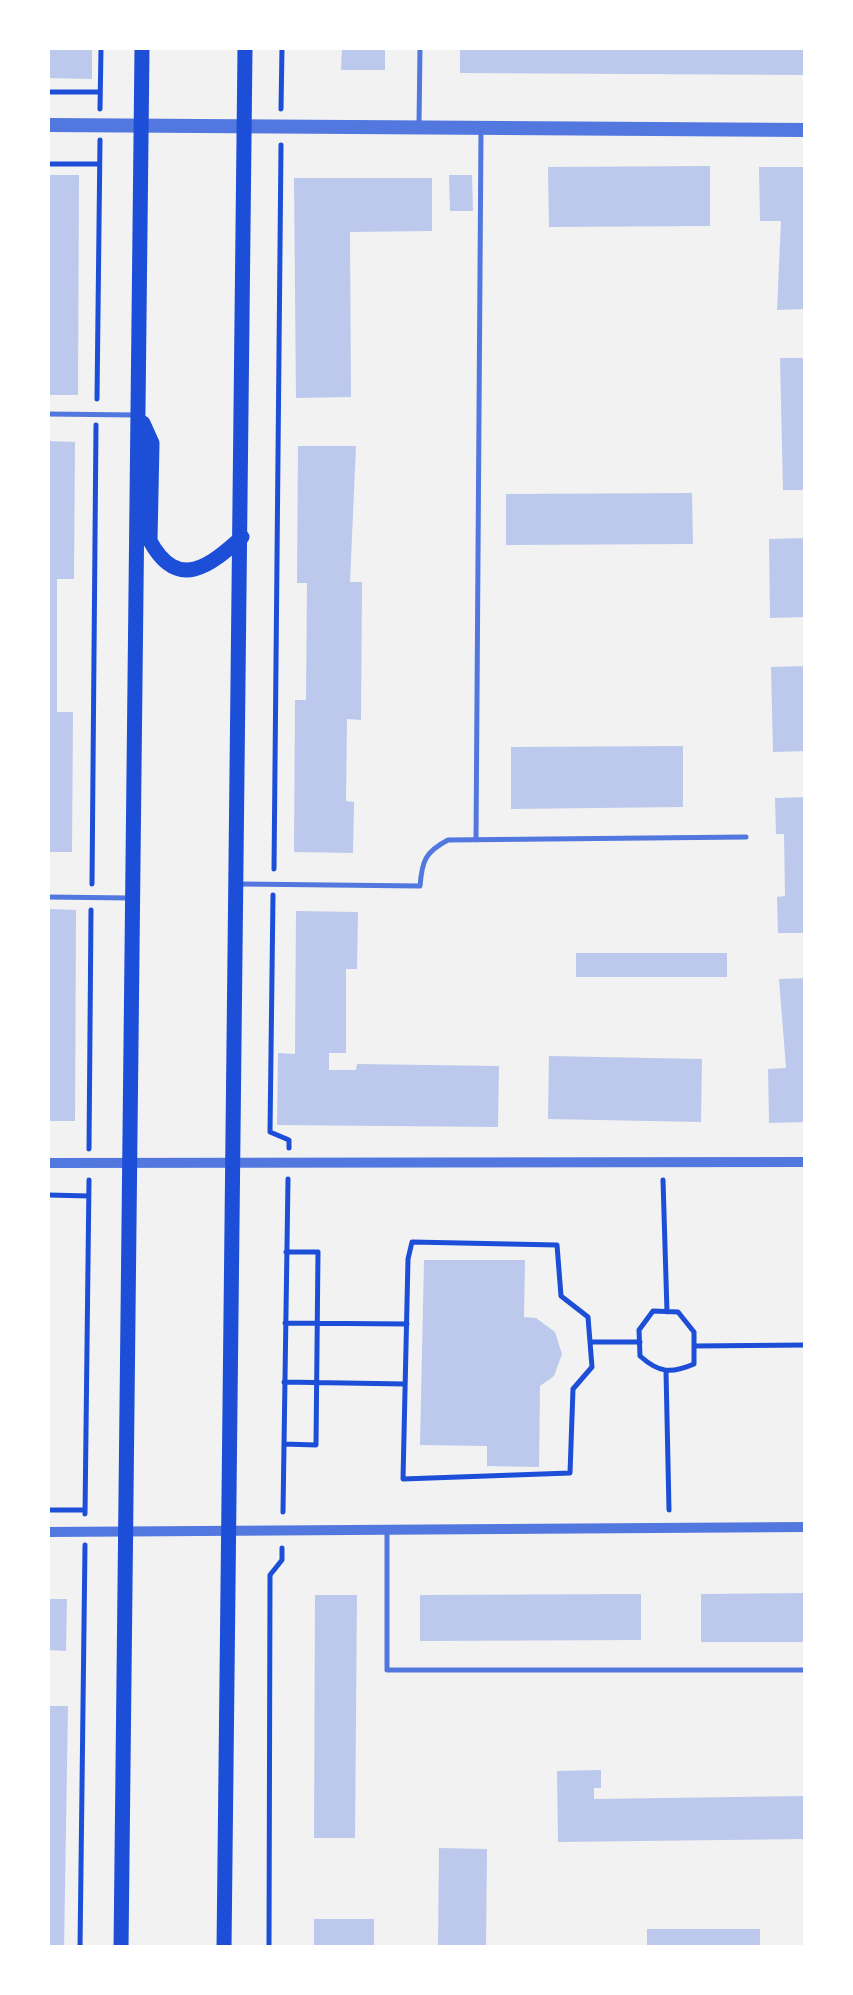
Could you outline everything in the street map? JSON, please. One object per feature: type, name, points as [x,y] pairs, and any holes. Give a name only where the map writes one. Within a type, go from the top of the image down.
[{"type":"main road","points":[[121,1948],[142,48]]},
{"type":"main road","points":[[224,1948],[245,48]]},
{"type":"main road","points":[[139,415],[152,443],[150,541],[156,552],[177,568],[191,570],[216,561],[242,537]]},
{"type":"street","points":[[48,125],[806,130]]},
{"type":"street","points":[[48,1163],[806,1162]]},
{"type":"street","points":[[48,1532],[806,1528]]},
{"type":"lane","points":[[420,48],[420,127]]},
{"type":"lane","points":[[476,840],[481,128]]},
{"type":"lane","points":[[48,414],[139,415]]},
{"type":"lane","points":[[238,884],[420,886],[422,862],[430,850],[448,840],[746,837]]},
{"type":"lane","points":[[48,897],[135,898]]},
{"type":"lane","points":[[387,1530],[388,1670],[806,1670]]},
{"type":"path","points":[[80,1948],[100,48]]},
{"type":"path","points":[[48,92],[100,92]]},
{"type":"path","points":[[48,164],[100,164]]},
{"type":"path","points":[[269,1948],[270,1574],[282,1560],[289,1140],[270,1132],[280,169]]},
{"type":"path","points":[[662,1162],[668,1312]]},
{"type":"path","points":[[48,1195],[88,1196]]},
{"type":"path","points":[[412,1242],[558,1245],[561,1296],[588,1317],[590,1342],[592,1366],[572,1389],[570,1473],[403,1479],[412,1242]]},
{"type":"path","points":[[283,1444],[316,1445],[317,1382],[318,1252],[286,1252]]},
{"type":"path","points":[[653,1311],[668,1312],[678,1312],[694,1332],[694,1364],[655,1370],[640,1356],[639,1330],[653,1311]]},
{"type":"path","points":[[286,1323],[406,1324]]},
{"type":"path","points":[[590,1342],[640,1342]]},
{"type":"path","points":[[694,1346],[806,1345]]},
{"type":"path","points":[[666,1371],[670,1528]]},
{"type":"path","points":[[284,1382],[405,1384]]},
{"type":"path","points":[[48,1510],[85,1510]]},
{"type":"building","points":[[48,48],[92,48],[92,79],[48,78]]},
{"type":"building","points":[[342,48],[385,48],[385,70],[341,70]]},
{"type":"building","points":[[460,48],[806,48],[806,75],[460,73]]},
{"type":"building","points":[[710,166],[710,226],[549,227],[548,167]]},
{"type":"building","points":[[759,167],[806,167],[806,309],[777,310],[781,221],[760,221]]},
{"type":"building","points":[[48,175],[79,175],[78,395],[48,395]]},
{"type":"building","points":[[449,175],[472,175],[473,211],[450,211]]},
{"type":"building","points":[[294,178],[432,178],[432,231],[350,232],[351,397],[296,398]]},
{"type":"building","points":[[780,358],[806,358],[806,490],[783,490]]},
{"type":"building","points":[[48,441],[75,442],[74,579],[57,579],[57,712],[73,712],[72,852],[48,852]]},
{"type":"building","points":[[298,446],[356,446],[350,582],[362,582],[361,720],[347,719],[346,801],[354,802],[353,853],[294,852],[295,700],[306,700],[307,583],[297,583]]},
{"type":"building","points":[[692,493],[693,544],[506,545],[506,494]]},
{"type":"building","points":[[806,538],[806,617],[770,618],[769,539]]},
{"type":"building","points":[[806,666],[806,751],[773,752],[771,667]]},
{"type":"building","points":[[683,746],[683,807],[511,809],[511,747]]},
{"type":"building","points":[[806,797],[806,933],[778,933],[777,897],[785,896],[784,834],[776,834],[775,798]]},
{"type":"building","points":[[48,909],[76,910],[75,1121],[48,1121]]},
{"type":"building","points":[[296,911],[358,912],[357,969],[346,969],[346,1053],[329,1053],[329,1070],[356,1070],[357,1064],[499,1066],[498,1127],[277,1125],[278,1053],[295,1054]]},
{"type":"building","points":[[576,953],[727,953],[727,977],[576,977]]},
{"type":"building","points":[[806,978],[806,1122],[769,1123],[768,1069],[786,1068],[779,979]]},
{"type":"building","points":[[549,1056],[702,1059],[701,1122],[548,1119]]},
{"type":"building","points":[[424,1260],[525,1260],[524,1317],[536,1318],[555,1332],[562,1354],[554,1376],[540,1386],[539,1467],[487,1466],[487,1446],[420,1445]]},
{"type":"building","points":[[806,1593],[806,1642],[701,1642],[701,1594]]},
{"type":"building","points":[[641,1594],[641,1640],[420,1641],[420,1595]]},
{"type":"building","points":[[315,1595],[357,1595],[355,1838],[314,1838]]},
{"type":"building","points":[[48,1599],[67,1599],[66,1651],[48,1650]]},
{"type":"building","points":[[48,1706],[68,1706],[64,1948],[48,1948]]},
{"type":"building","points":[[601,1770],[601,1788],[594,1788],[594,1799],[806,1796],[806,1839],[558,1842],[557,1771]]},
{"type":"building","points":[[439,1848],[487,1849],[486,1948],[438,1948]]},
{"type":"building","points":[[314,1919],[374,1919],[374,1948],[314,1948]]},
{"type":"building","points":[[647,1929],[760,1929],[760,1948],[647,1948]]}]
